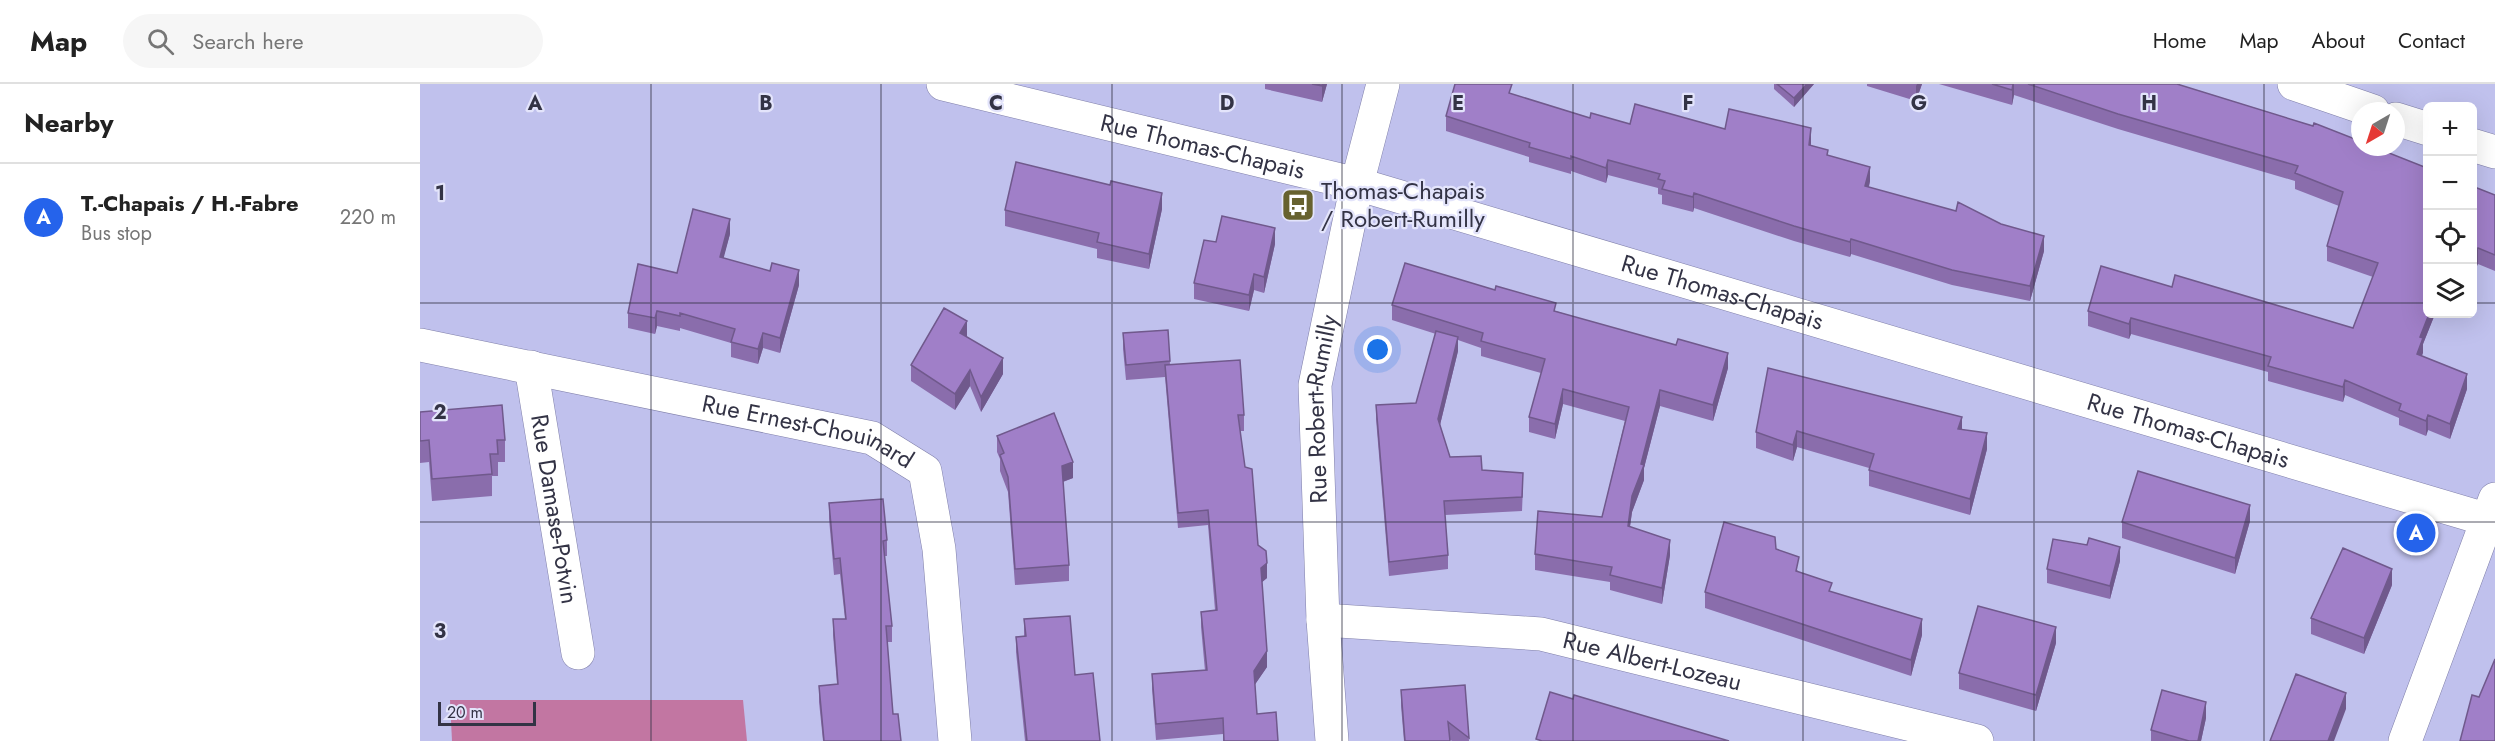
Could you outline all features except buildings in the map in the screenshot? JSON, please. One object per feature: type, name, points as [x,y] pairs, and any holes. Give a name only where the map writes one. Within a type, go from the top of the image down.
[{"type":"street","name":"Rue Thomas-Chapais","points":[[943,84],[1357,184],[2492,513]]},
{"type":"street","name":"Rue Robert-Rumilly","points":[[1332,741],[1323,620],[1315,385],[1357,184],[1383,84]]},
{"type":"street","points":[[2294,84],[2351,103]]},
{"type":"street","points":[[2405,122],[2423,128]]},
{"type":"street","points":[[2477,147],[2495,152]]},
{"type":"street","name":"Rue Ernest-Chouinard","points":[[420,345],[872,438],[925,471],[939,549],[955,741]]},
{"type":"street","name":"Rue Damase-Potvin","points":[[531,367],[578,653]]},
{"type":"street","points":[[2405,741],[2492,513]]},
{"type":"street","name":"Rue Albert-Lozeau","points":[[1323,620],[1541,634],[1977,741]]},
{"type":"shaded area","points":[[450,700],[743,700],[747,741],[452,741]]},
{"type":"place","name":"Thomas-Chapais / Robert-Rumilly","points":[[1298,205]]},
{"type":"place","name":"T.-Chapais / H.-Fabre","points":[[2416,533]]}]
